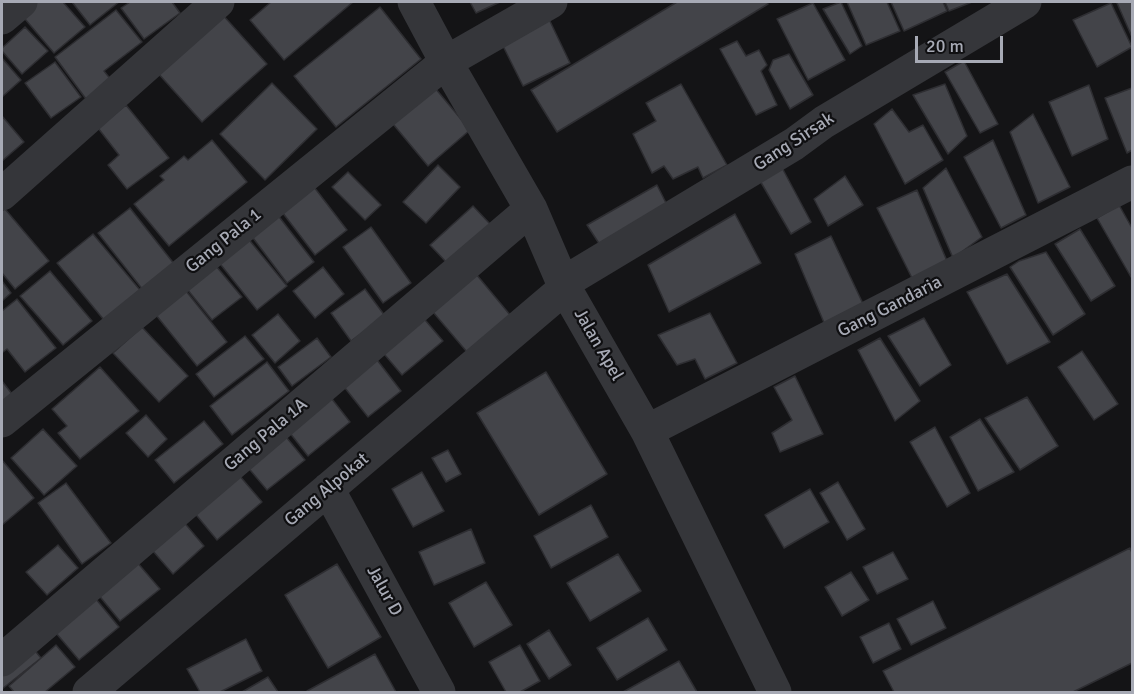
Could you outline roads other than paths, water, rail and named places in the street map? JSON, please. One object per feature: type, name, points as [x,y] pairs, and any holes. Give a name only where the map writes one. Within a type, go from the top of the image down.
[{"type":"street","points":[[2,18],[21,2]]},
{"type":"street","points":[[2,194],[218,2]]},
{"type":"street","name":"Jalan Apel","points":[[414,2],[531,209],[564,285],[647,431],[775,693]]},
{"type":"street","name":"Gang Pala 1","points":[[2,420],[446,62],[551,2]]},
{"type":"street","name":"Gang Sirsak","points":[[564,285],[794,144],[824,122],[1024,2]]},
{"type":"street","name":"Gang Gandaria","points":[[647,431],[1132,182]]},
{"type":"street","name":"Gang Pala 1A","points":[[2,660],[531,209]]},
{"type":"street","name":"Gang Alpokat","points":[[98,689],[564,285]]},
{"type":"street","name":"Jalur D","points":[[328,489],[439,693]]}]
